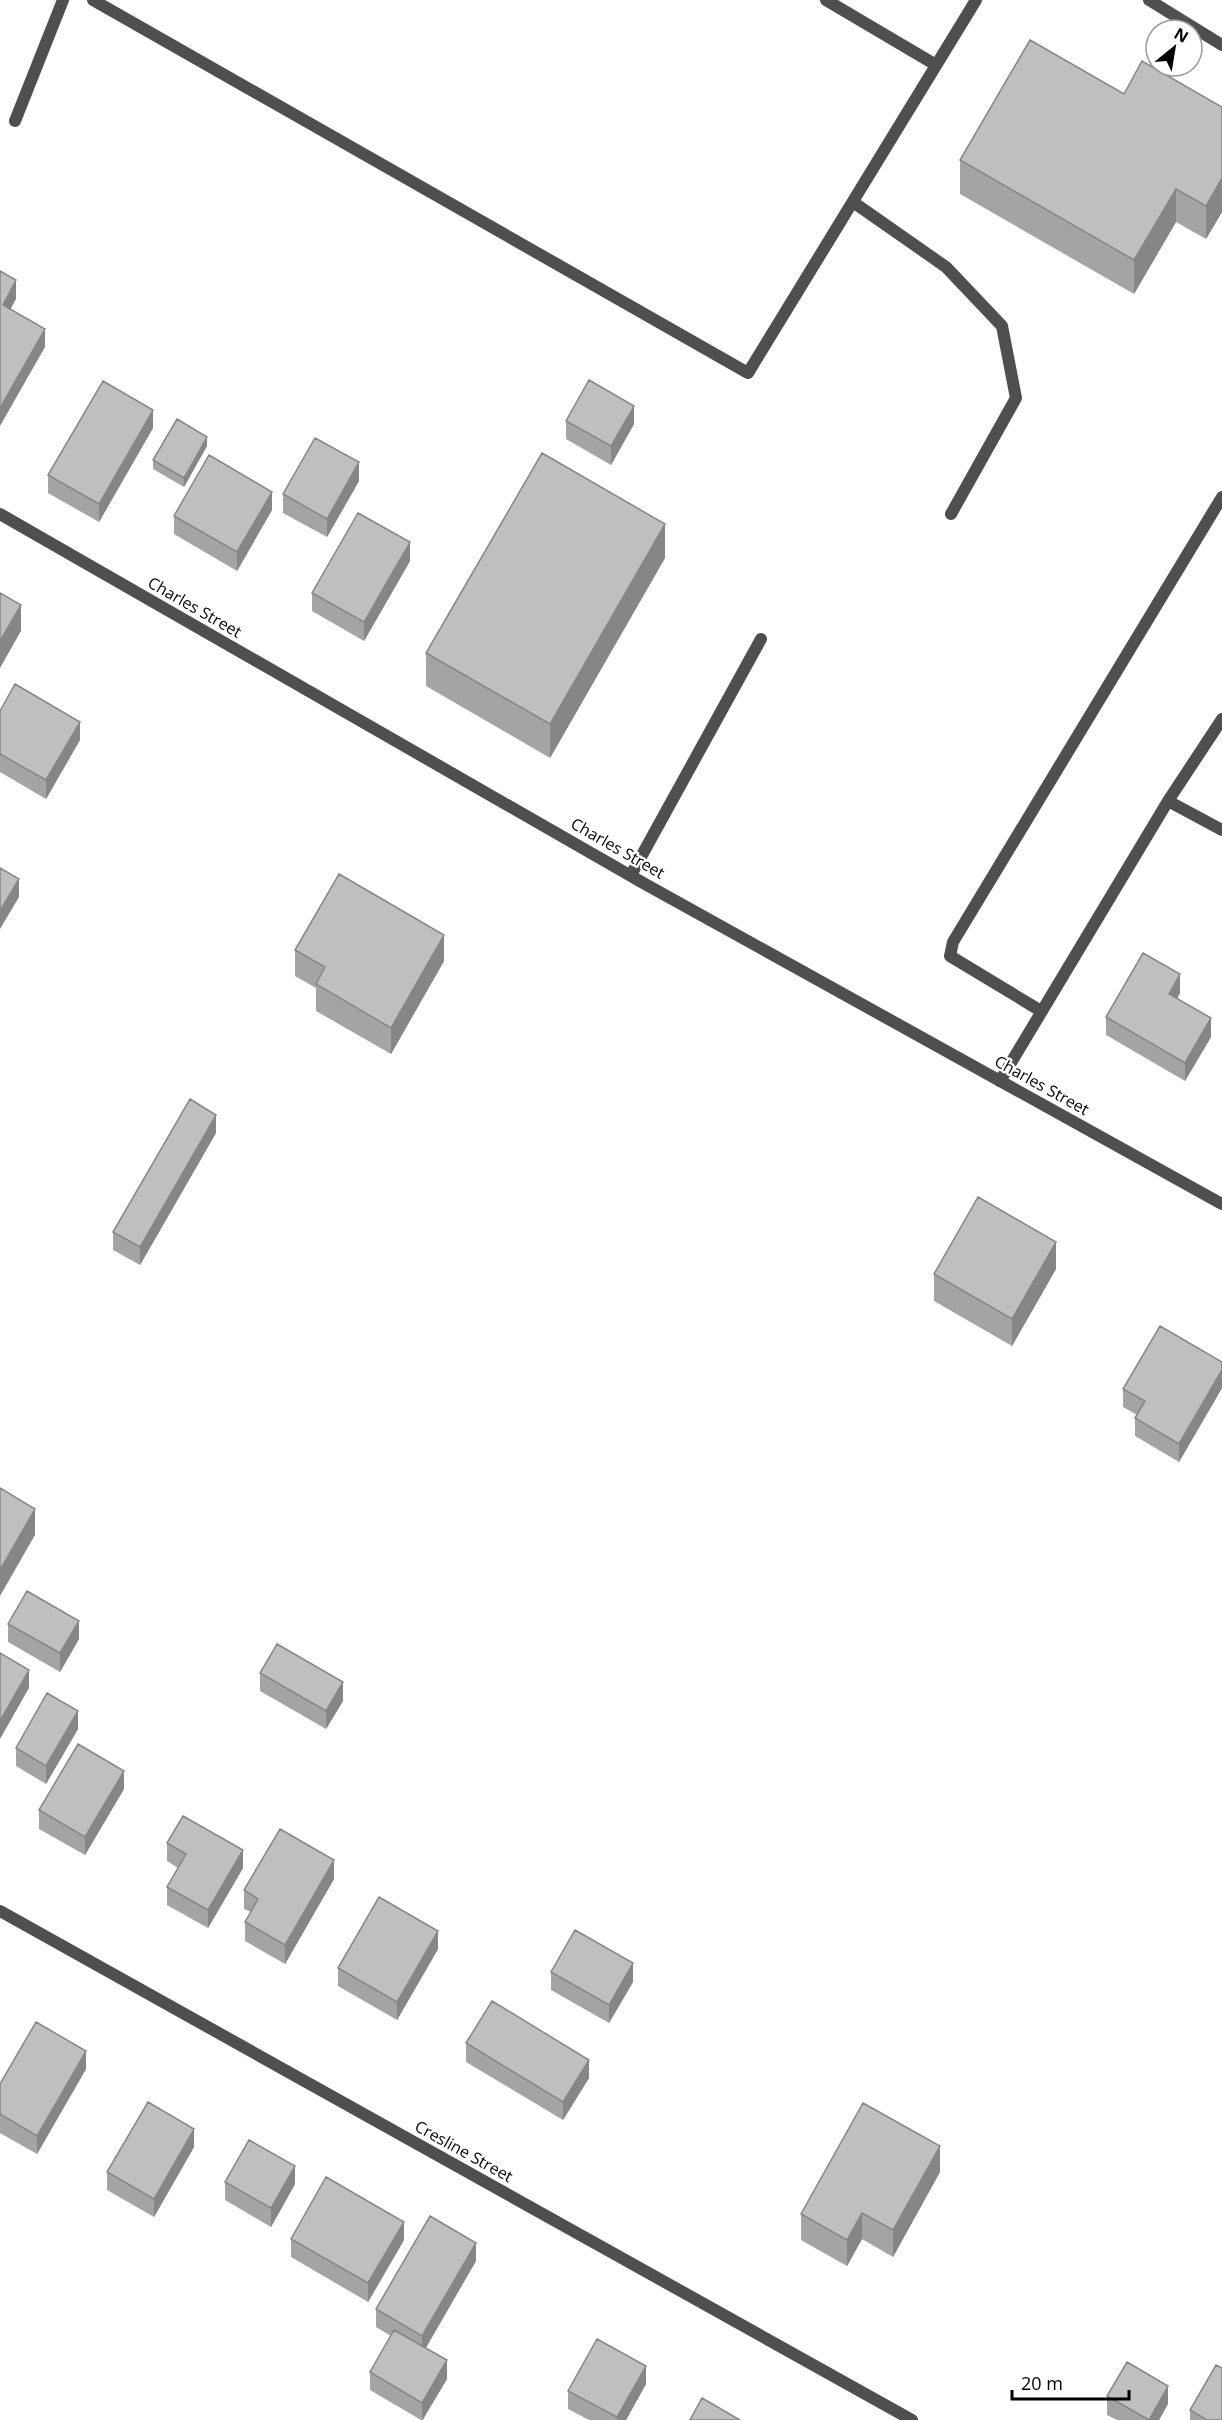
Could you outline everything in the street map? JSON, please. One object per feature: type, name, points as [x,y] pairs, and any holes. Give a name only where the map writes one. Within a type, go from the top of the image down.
[{"type":"street","points":[[15,121],[63,0]]},
{"type":"street","points":[[93,0],[748,373],[976,0]]},
{"type":"street","points":[[826,0],[936,65]]},
{"type":"street","points":[[1149,0],[1222,45]]},
{"type":"street","points":[[853,202],[946,267],[1002,326],[1016,398],[951,514]]},
{"type":"street","points":[[1041,1011],[950,956],[953,942],[1222,497]]},
{"type":"street","name":"Charles Street","points":[[0,514],[631,875],[1222,1204]]},
{"type":"street","points":[[631,875],[761,639]]},
{"type":"street","points":[[1000,1081],[1168,801],[1222,719]]},
{"type":"street","points":[[1168,801],[1222,830]]},
{"type":"street","name":"Cresline Street","points":[[0,1911],[912,2420]]},
{"type":"building","points":[[1030,40],[1124,94],[1142,61],[1144,62],[1144,78],[1172,78],[1222,107],[1222,178],[1206,206],[1176,189],[1134,260],[960,160]]},
{"type":"building","points":[[0,271],[16,280],[3,305],[45,329],[0,408]]},
{"type":"building","points":[[589,380],[634,406],[611,446],[566,421]]},
{"type":"building","points":[[103,381],[153,410],[99,504],[48,475]]},
{"type":"building","points":[[177,419],[207,437],[184,478],[153,460]]},
{"type":"building","points":[[315,438],[359,462],[327,519],[283,494]]},
{"type":"building","points":[[542,453],[665,524],[550,724],[426,653]]},
{"type":"building","points":[[209,455],[272,492],[237,552],[174,516]]},
{"type":"building","points":[[358,513],[410,542],[364,622],[312,593]]},
{"type":"building","points":[[0,593],[21,605],[0,641]]},
{"type":"building","points":[[15,684],[80,722],[46,780],[0,754],[0,711]]},
{"type":"building","points":[[0,868],[19,879],[0,911]]},
{"type":"building","points":[[339,874],[444,935],[391,1028],[316,984],[325,967],[295,950]]},
{"type":"building","points":[[1143,953],[1180,974],[1169,994],[1211,1018],[1185,1063],[1106,1017]]},
{"type":"building","points":[[190,1099],[216,1115],[140,1247],[113,1232]]},
{"type":"building","points":[[978,1197],[1056,1242],[1012,1319],[934,1274]]},
{"type":"building","points":[[1160,1326],[1222,1362],[1222,1370],[1179,1444],[1135,1418],[1145,1401],[1123,1389]]},
{"type":"building","points":[[0,1488],[35,1509],[0,1570]]},
{"type":"building","points":[[27,1591],[79,1621],[60,1653],[8,1624]]},
{"type":"building","points":[[277,1644],[343,1682],[326,1711],[260,1673]]},
{"type":"building","points":[[0,1653],[29,1670],[0,1721]]},
{"type":"building","points":[[47,1693],[78,1711],[46,1766],[16,1748]]},
{"type":"building","points":[[78,1744],[124,1771],[85,1837],[39,1810]]},
{"type":"building","points":[[183,1816],[243,1850],[208,1910],[167,1887],[186,1854],[167,1843]]},
{"type":"building","points":[[280,1829],[334,1860],[285,1945],[245,1922],[258,1899],[244,1890]]},
{"type":"building","points":[[379,1897],[438,1931],[397,2002],[338,1968]]},
{"type":"building","points":[[575,1930],[633,1963],[609,2005],[551,1972]]},
{"type":"building","points":[[492,2001],[589,2060],[563,2102],[466,2043]]},
{"type":"building","points":[[36,2022],[86,2051],[37,2136],[0,2114],[0,2084]]},
{"type":"building","points":[[148,2102],[194,2129],[154,2199],[107,2172]]},
{"type":"building","points":[[863,2103],[940,2146],[893,2230],[862,2213],[847,2240],[801,2214]]},
{"type":"building","points":[[249,2140],[295,2166],[271,2208],[225,2182]]},
{"type":"building","points":[[326,2177],[404,2222],[368,2283],[291,2239]]},
{"type":"building","points":[[430,2216],[476,2243],[422,2336],[376,2309]]},
{"type":"building","points":[[394,2330],[447,2360],[422,2403],[370,2372]]},
{"type":"building","points":[[597,2339],[646,2366],[617,2417],[568,2391]]},
{"type":"building","points":[[1127,2362],[1168,2386],[1149,2420],[1107,2396]]},
{"type":"building","points":[[1216,2365],[1222,2368],[1222,2420],[1207,2420],[1190,2410]]},
{"type":"building","points":[[702,2398],[740,2420],[690,2420]]}]
